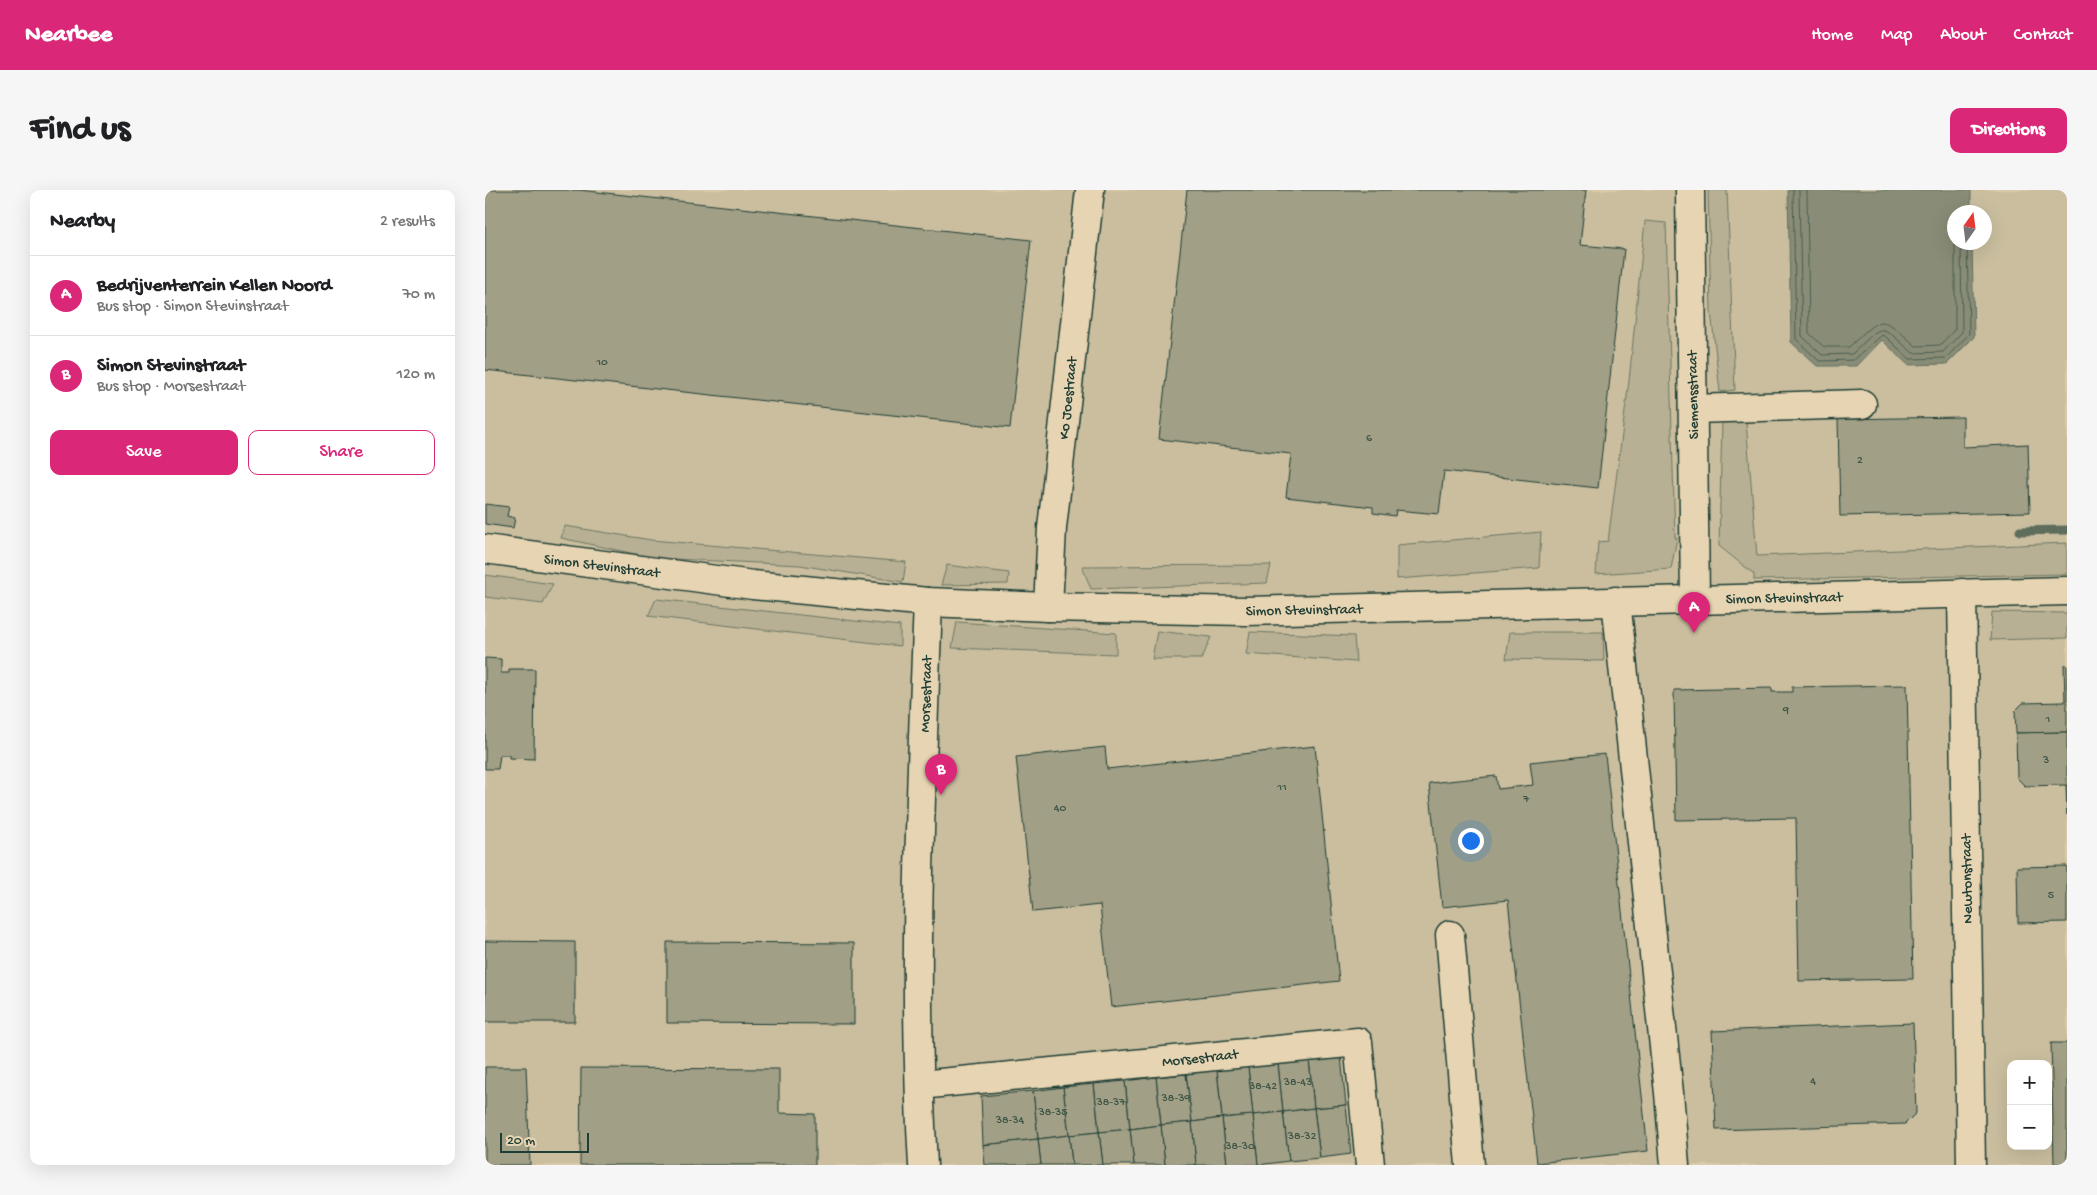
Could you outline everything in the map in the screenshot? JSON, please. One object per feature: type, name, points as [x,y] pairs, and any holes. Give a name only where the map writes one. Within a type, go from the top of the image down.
[{"type":"street","name":"Ko Joestraat","points":[[1048,606],[1052,528],[1090,190]]},
{"type":"street","name":"Siemensstraat","points":[[1690,190],[1695,599]]},
{"type":"street","points":[[1693,409],[1862,404]]},
{"type":"street","name":"Simon Stevinstraat","points":[[485,549],[753,584],[928,602],[1048,606],[1245,610],[2067,591]]},
{"type":"street","name":"Newtonstraat","points":[[1962,593],[1971,1165]]},
{"type":"street","points":[[1616,601],[1668,1083],[1675,1165]]},
{"type":"street","name":"Morsestraat","points":[[923,1165],[920,1085],[919,848],[928,602]]},
{"type":"street","points":[[1450,935],[1470,1165]]},
{"type":"street","name":"Morsestraat","points":[[920,1085],[1357,1042],[1369,1165]]},
{"type":"shaded area","points":[[485,190],[2067,190],[2067,1165],[485,1165]]},
{"type":"shaded area","points":[[1708,190],[1727,190],[1735,390],[1720,392],[1711,311]]},
{"type":"shaded area","points":[[1645,221],[1666,223],[1675,538],[1677,538],[1671,569],[1596,574],[1598,542],[1608,541],[1629,381]]},
{"type":"shaded area","points":[[1722,421],[1746,421],[1757,556],[2067,543],[2067,574],[1754,580],[1754,574],[1719,546]]},
{"type":"shaded area","points":[[565,526],[651,540],[906,562],[903,582],[800,565],[654,558],[561,538]]},
{"type":"shaded area","points":[[1541,532],[1539,568],[1397,579],[1397,545]]},
{"type":"shaded area","points":[[947,565],[1009,573],[1008,584],[941,585]]},
{"type":"shaded area","points":[[1271,565],[1267,583],[1091,589],[1082,566]]},
{"type":"shaded area","points":[[485,575],[553,584],[543,604],[485,597]]},
{"type":"shaded area","points":[[656,599],[900,626],[900,646],[648,616]]},
{"type":"shaded area","points":[[1992,612],[2067,613],[2067,638],[1990,640]]},
{"type":"shaded area","points":[[957,622],[1116,633],[1116,654],[952,648]]},
{"type":"shaded area","points":[[1157,631],[1211,637],[1202,659],[1152,659]]},
{"type":"shaded area","points":[[1250,632],[1354,636],[1356,662],[1246,654]]},
{"type":"shaded area","points":[[1510,632],[1603,632],[1604,661],[1506,659]]},
{"type":"water","points":[[1788,190],[1971,190],[1971,205],[1947,205],[1947,250],[1972,250],[1974,337],[1947,364],[1908,365],[1882,340],[1857,366],[1817,366],[1791,342]]},
{"type":"building","points":[[485,190],[579,190],[1031,240],[1010,428],[485,370]]},
{"type":"building","points":[[1187,190],[1586,190],[1580,245],[1624,249],[1598,488],[1444,471],[1439,514],[1396,510],[1395,516],[1373,513],[1373,507],[1286,497],[1291,454],[1159,439]]},
{"type":"building","points":[[1963,417],[1963,447],[2028,444],[2030,512],[1840,516],[1838,419]]},
{"type":"building","points":[[485,504],[509,507],[507,516],[515,518],[513,528],[485,524]]},
{"type":"building","points":[[485,658],[501,659],[501,673],[509,673],[509,669],[535,669],[534,759],[509,758],[509,755],[500,755],[498,769],[485,769]]},
{"type":"building","points":[[2064,665],[2067,665],[2067,732],[2016,733],[2015,711],[2023,703],[2065,702]]},
{"type":"building","points":[[1907,685],[1913,979],[1799,981],[1796,818],[1676,820],[1674,690],[1772,688],[1772,692],[1792,692],[1792,687]]},
{"type":"building","points":[[2067,732],[2067,815],[2066,785],[2025,786],[2017,778],[2016,733]]},
{"type":"building","points":[[1315,746],[1339,981],[1111,1007],[1100,905],[1033,912],[1016,757],[1105,747],[1107,769]]},
{"type":"building","points":[[1605,754],[1648,1151],[1537,1163],[1508,900],[1442,907],[1429,783],[1496,776],[1498,789],[1533,785],[1530,762]]},
{"type":"building","points":[[2067,866],[2067,922],[2018,923],[2017,867]]},
{"type":"building","points":[[485,941],[575,942],[575,1022],[485,1022]]},
{"type":"building","points":[[667,942],[854,943],[854,1024],[667,1023]]},
{"type":"building","points":[[1913,1023],[1916,1113],[1905,1124],[1716,1130],[1712,1031]]},
{"type":"building","points":[[2051,1043],[2067,1043],[2067,1164],[2054,1164]]},
{"type":"building","points":[[1341,1057],[1346,1105],[1314,1108],[1309,1060]]},
{"type":"building","points":[[1309,1060],[1314,1108],[1283,1112],[1278,1064]]},
{"type":"building","points":[[1278,1064],[1283,1112],[1253,1115],[1248,1067]]},
{"type":"building","points":[[485,1067],[526,1067],[530,1165],[485,1165]]},
{"type":"building","points":[[1248,1067],[1253,1115],[1222,1118],[1217,1070]]},
{"type":"building","points":[[581,1068],[779,1069],[779,1113],[815,1114],[815,1165],[580,1165]]},
{"type":"building","points":[[1217,1070],[1222,1118],[1192,1122],[1186,1074]]},
{"type":"building","points":[[1186,1074],[1192,1122],[1161,1125],[1156,1077]]},
{"type":"building","points":[[1156,1077],[1161,1125],[1130,1129],[1125,1081]]},
{"type":"building","points":[[1125,1081],[1130,1129],[1099,1132],[1094,1084]]},
{"type":"building","points":[[1094,1084],[1099,1132],[1069,1135],[1063,1087]]},
{"type":"building","points":[[1063,1087],[1069,1135],[1038,1139],[1033,1091]]},
{"type":"building","points":[[1033,1091],[1038,1139],[983,1145],[981,1096]]},
{"type":"building","points":[[1346,1105],[1351,1154],[1320,1158],[1314,1108]]},
{"type":"building","points":[[1314,1108],[1320,1158],[1289,1161],[1283,1112]]},
{"type":"building","points":[[1283,1112],[1289,1161],[1258,1165],[1253,1115]]},
{"type":"building","points":[[1253,1115],[1258,1165],[1227,1165],[1222,1118]]},
{"type":"building","points":[[1222,1118],[1227,1165],[1196,1165],[1192,1122]]},
{"type":"building","points":[[1192,1122],[1196,1165],[1165,1165],[1161,1125]]},
{"type":"building","points":[[1161,1125],[1165,1165],[1134,1165],[1130,1129]]},
{"type":"building","points":[[1130,1129],[1134,1165],[1103,1165],[1099,1132]]},
{"type":"building","points":[[1099,1132],[1103,1165],[1072,1165],[1069,1135]]},
{"type":"building","points":[[1069,1135],[1072,1165],[1041,1165],[1038,1139]]},
{"type":"building","points":[[1038,1139],[1041,1165],[985,1165],[983,1145]]},
{"type":"waterway","points":[[2020,531],[2067,530]]},
{"type":"place","name":"Bedrijventerrein Kellen Noord","points":[[1694,633]]},
{"type":"place","name":"Simon Stevinstraat","points":[[941,795]]}]
